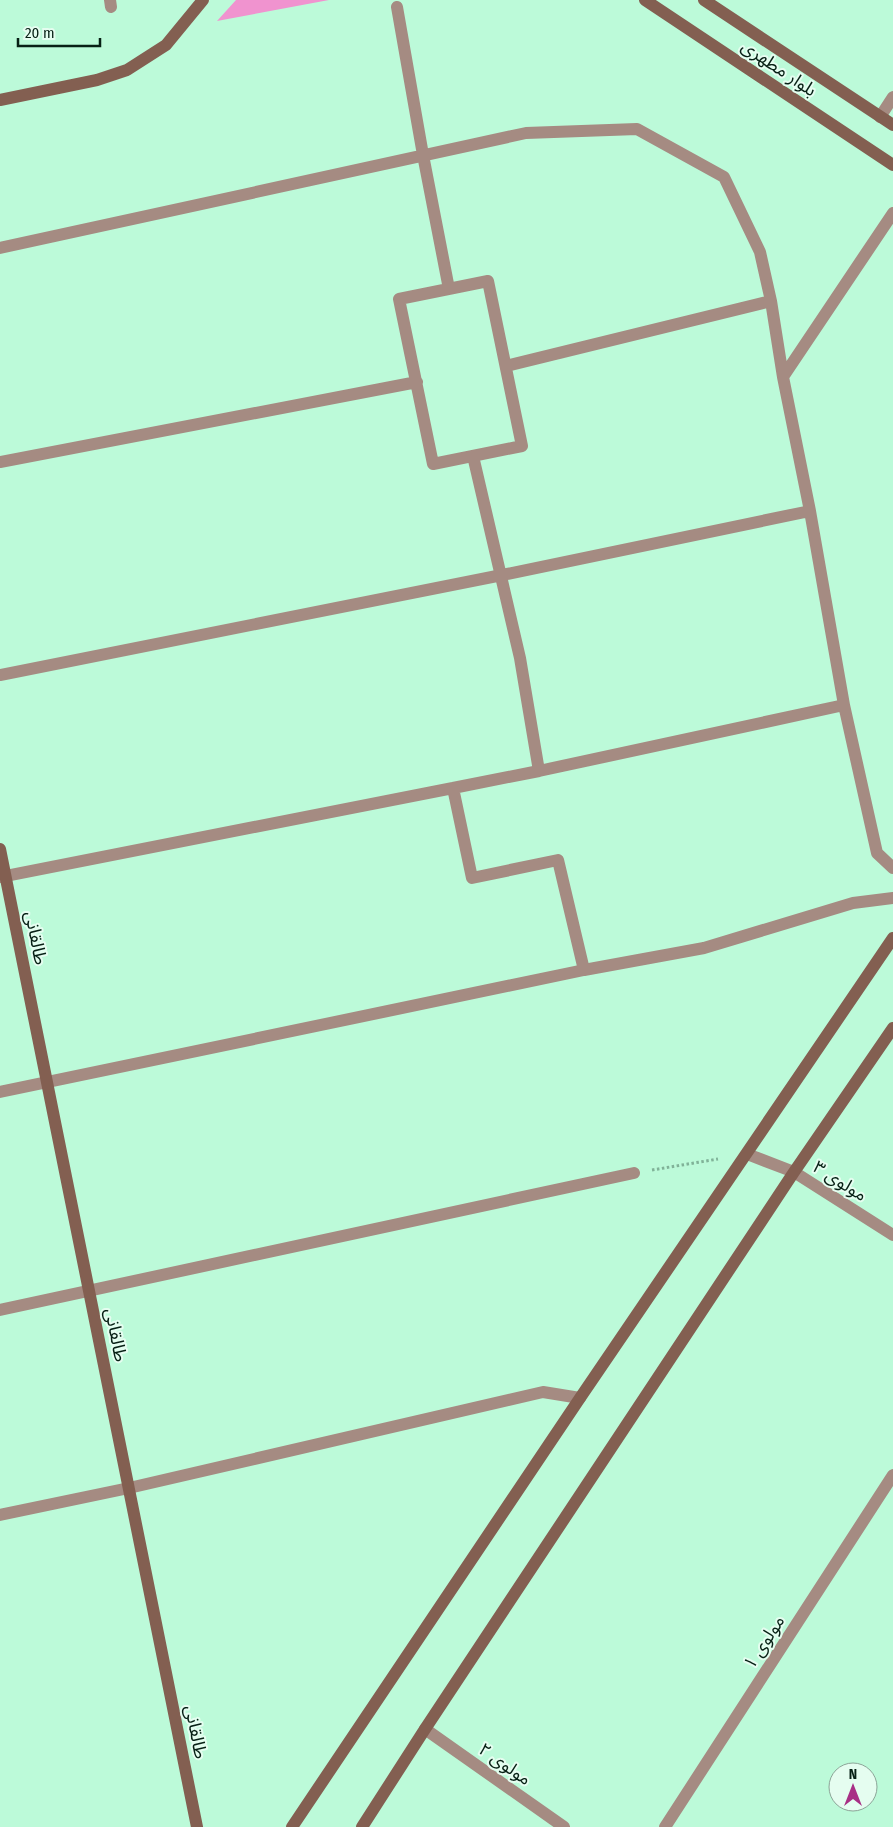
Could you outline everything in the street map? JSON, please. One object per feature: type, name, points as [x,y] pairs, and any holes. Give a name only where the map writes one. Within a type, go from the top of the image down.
[{"type":"main road","points":[[0,100],[97,80],[126,70],[166,45],[203,0]]},
{"type":"main road","name":"بلوار مطهری","points":[[645,0],[893,165]]},
{"type":"main road","name":"بلوار مطهری","points":[[704,0],[893,125]]},
{"type":"main road","name":"طالقانی","points":[[0,849],[3,876],[47,1082],[198,1827]]},
{"type":"main road","points":[[292,1827],[580,1398],[893,938]]},
{"type":"main road","points":[[362,1827],[794,1172],[893,1028]]},
{"type":"street","points":[[397,7],[449,290]]},
{"type":"street","points":[[880,117],[893,97]]},
{"type":"street","points":[[0,248],[526,133],[638,129],[724,177],[760,252],[771,301],[783,377],[810,511],[844,705],[877,853],[893,868]]},
{"type":"street","points":[[783,377],[893,213]]},
{"type":"street","points":[[488,281],[506,366],[522,446],[433,464],[400,299],[488,281]]},
{"type":"street","points":[[506,366],[771,301]]},
{"type":"street","points":[[0,462],[417,382]]},
{"type":"street","points":[[473,456],[520,658],[539,771]]},
{"type":"street","points":[[0,675],[502,575],[810,511]]},
{"type":"street","points":[[3,876],[539,771],[844,705]]},
{"type":"street","points":[[454,788],[472,878],[558,860],[584,970]]},
{"type":"street","points":[[0,1092],[584,970],[704,948],[853,903],[893,898]]},
{"type":"street","name":"مولوی ۳","points":[[747,1154],[794,1172],[893,1235]]},
{"type":"street","points":[[0,1310],[634,1173]]},
{"type":"street","points":[[0,1515],[129,1488],[543,1392],[580,1398]]},
{"type":"street","name":"مولوی ۱","points":[[665,1827],[893,1475]]},
{"type":"street","name":"مولوی ۲","points":[[425,1729],[564,1827]]},
{"type":"path","points":[[634,1173],[747,1154]]},
{"type":"shaded area","points":[[236,0],[329,0],[217,21]]}]
